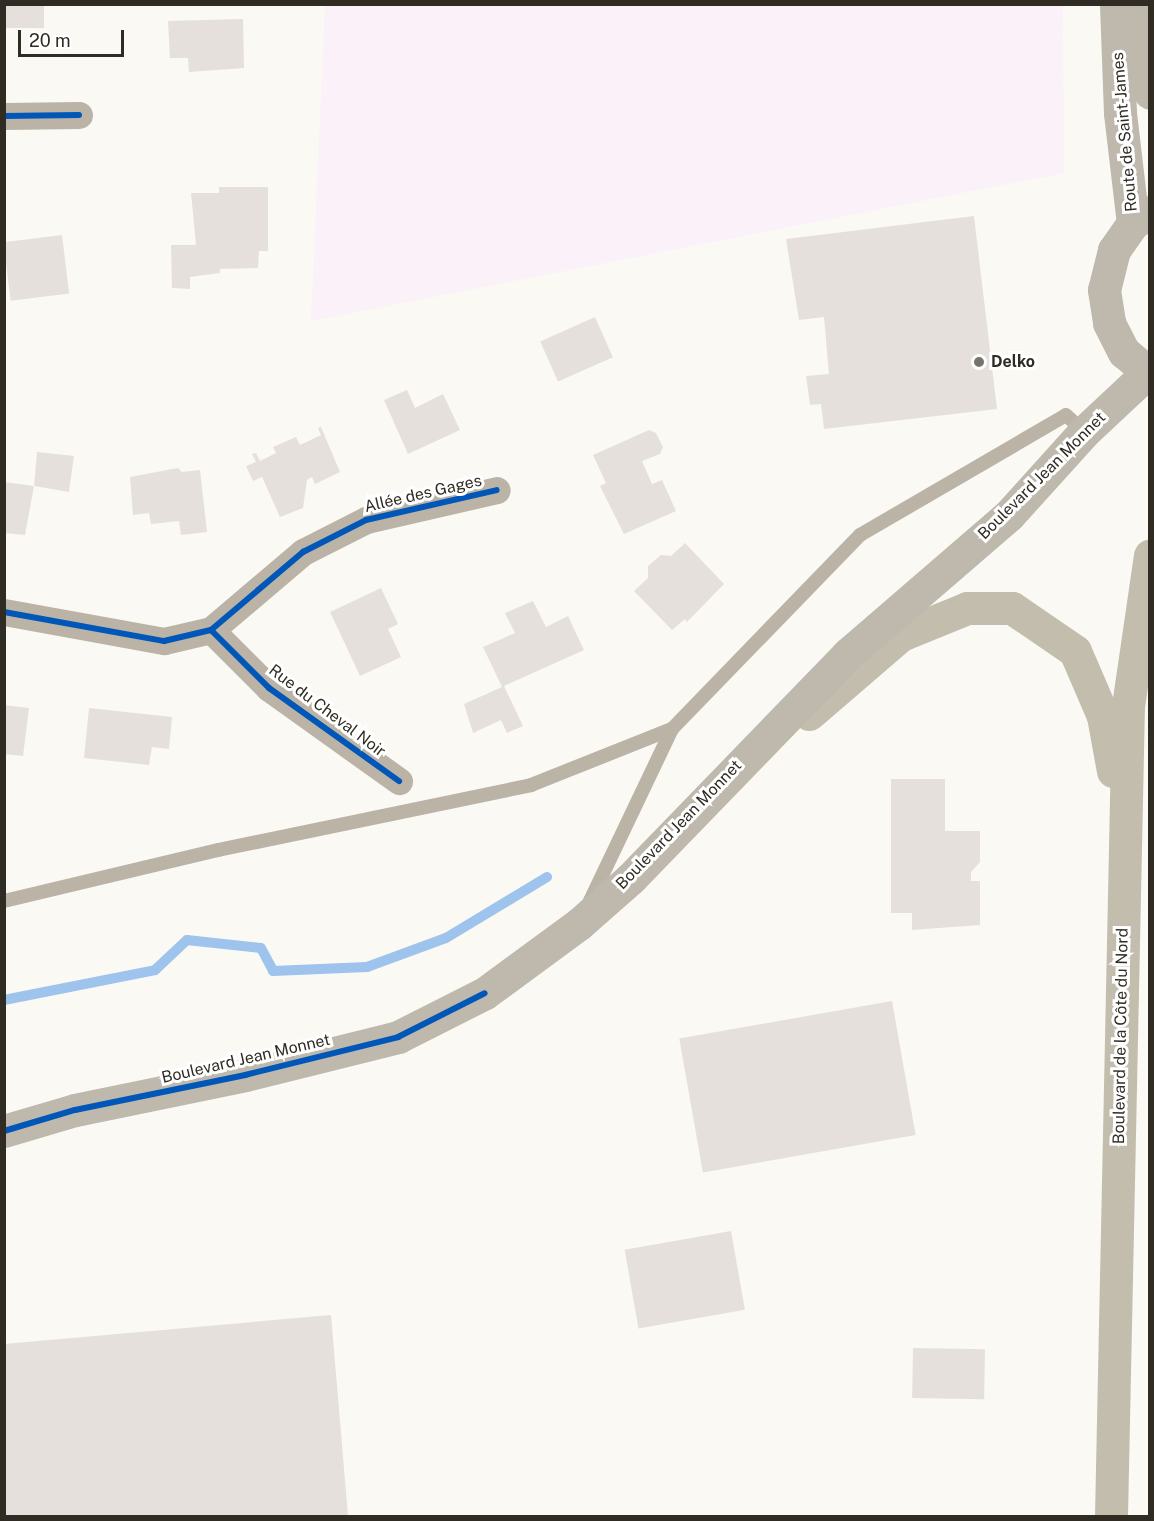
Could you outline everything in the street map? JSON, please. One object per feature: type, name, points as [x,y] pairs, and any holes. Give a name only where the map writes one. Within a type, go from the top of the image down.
[{"type":"main road","name":"Route de Saint-James","points":[[1116,4],[1120,113],[1141,218]]},
{"type":"main road","name":"Route de Saint-James","points":[[1142,4],[1149,93]]},
{"type":"main road","points":[[1141,218],[1114,250],[1104,290],[1114,333],[1124,352],[1148,373]]},
{"type":"main road","name":"Boulevard Jean Monnet","points":[[4,1131],[75,1110],[245,1075],[398,1037],[485,993],[579,924],[631,878],[849,654],[1008,515],[1084,432],[1148,373]]},
{"type":"main road","name":"Boulevard de la Côte du Nord","points":[[1111,1516],[1128,706],[1149,556]]},
{"type":"main road","points":[[631,878],[833,692],[901,635],[967,608],[1012,608],[1075,651],[1103,716],[1125,837]]},
{"type":"street","points":[[4,116],[79,115]]},
{"type":"street","name":"Allée des Gages","points":[[211,630],[303,552],[366,519],[497,490]]},
{"type":"street","points":[[4,612],[164,641],[211,630]]},
{"type":"street","name":"Rue du Cheval Noir","points":[[211,630],[269,688],[399,781]]},
{"type":"lane","points":[[579,924],[672,729],[860,535],[1066,415],[1084,432]]},
{"type":"lane","points":[[4,901],[218,850],[531,785],[672,729]]},
{"type":"shaded area","points":[[325,5],[1063,5],[1064,173],[311,321]]},
{"type":"building","points":[[4,4],[44,4],[44,28],[4,28]]},
{"type":"building","points":[[243,19],[244,68],[189,72],[188,58],[170,58],[168,21]]},
{"type":"building","points":[[219,187],[268,187],[268,251],[259,251],[258,268],[220,269],[220,273],[190,277],[190,289],[172,288],[171,245],[196,245],[191,193],[219,193]]},
{"type":"building","points":[[974,216],[997,409],[824,429],[821,404],[810,405],[806,376],[829,374],[824,317],[799,320],[786,239]]},
{"type":"building","points":[[62,235],[69,294],[11,301],[4,242]]},
{"type":"building","points":[[595,317],[613,357],[558,382],[540,341]]},
{"type":"building","points":[[407,390],[415,408],[443,394],[460,430],[408,454],[384,400]]},
{"type":"building","points":[[321,427],[340,472],[315,484],[312,477],[307,480],[303,508],[280,517],[262,477],[253,481],[246,466],[256,462],[252,454],[256,453],[260,461],[276,453],[273,447],[296,437],[300,445],[321,435],[318,428]]},
{"type":"building","points":[[649,430],[656,433],[663,447],[660,454],[642,461],[652,484],[662,480],[676,511],[624,534],[600,486],[606,483],[593,455]]},
{"type":"building","points":[[37,452],[74,456],[69,492],[34,486]]},
{"type":"building","points":[[178,468],[182,472],[200,470],[207,532],[181,535],[179,521],[151,524],[149,513],[133,515],[130,477]]},
{"type":"building","points":[[4,482],[34,486],[25,535],[4,533]]},
{"type":"building","points":[[685,543],[724,584],[687,622],[685,619],[672,630],[634,591],[648,578],[648,566],[661,555],[671,556]]},
{"type":"building","points":[[381,588],[398,624],[388,629],[401,657],[360,676],[330,612]]},
{"type":"building","points":[[533,601],[546,627],[568,616],[584,650],[504,686],[523,726],[507,733],[501,720],[473,733],[464,704],[502,687],[483,647],[515,633],[505,613]]},
{"type":"building","points":[[4,705],[29,708],[23,756],[4,754]]},
{"type":"building","points":[[89,708],[172,717],[169,749],[152,747],[149,765],[84,758]]},
{"type":"building","points":[[891,779],[945,779],[945,831],[980,831],[980,862],[971,872],[971,881],[980,881],[980,925],[912,930],[912,913],[891,913]]},
{"type":"building","points":[[892,1001],[916,1135],[703,1172],[679,1039]]},
{"type":"building","points":[[731,1231],[745,1310],[639,1329],[625,1250]]},
{"type":"building","points":[[331,1315],[348,1516],[4,1516],[4,1344]]},
{"type":"building","points":[[913,1348],[985,1349],[984,1399],[912,1398]]},
{"type":"waterway","points":[[4,1000],[155,970],[187,940],[261,948],[273,971],[367,967],[446,938],[547,877]]},
{"type":"cycle path","points":[[4,116],[79,115]]},
{"type":"cycle path","points":[[211,630],[303,552],[366,520],[497,490]]},
{"type":"cycle path","points":[[4,612],[164,641],[211,630],[269,688],[399,781]]},
{"type":"cycle path","points":[[4,1131],[75,1110],[245,1075],[398,1037],[485,993]]},
{"type":"place","name":"Delko","points":[[979,362]]}]
